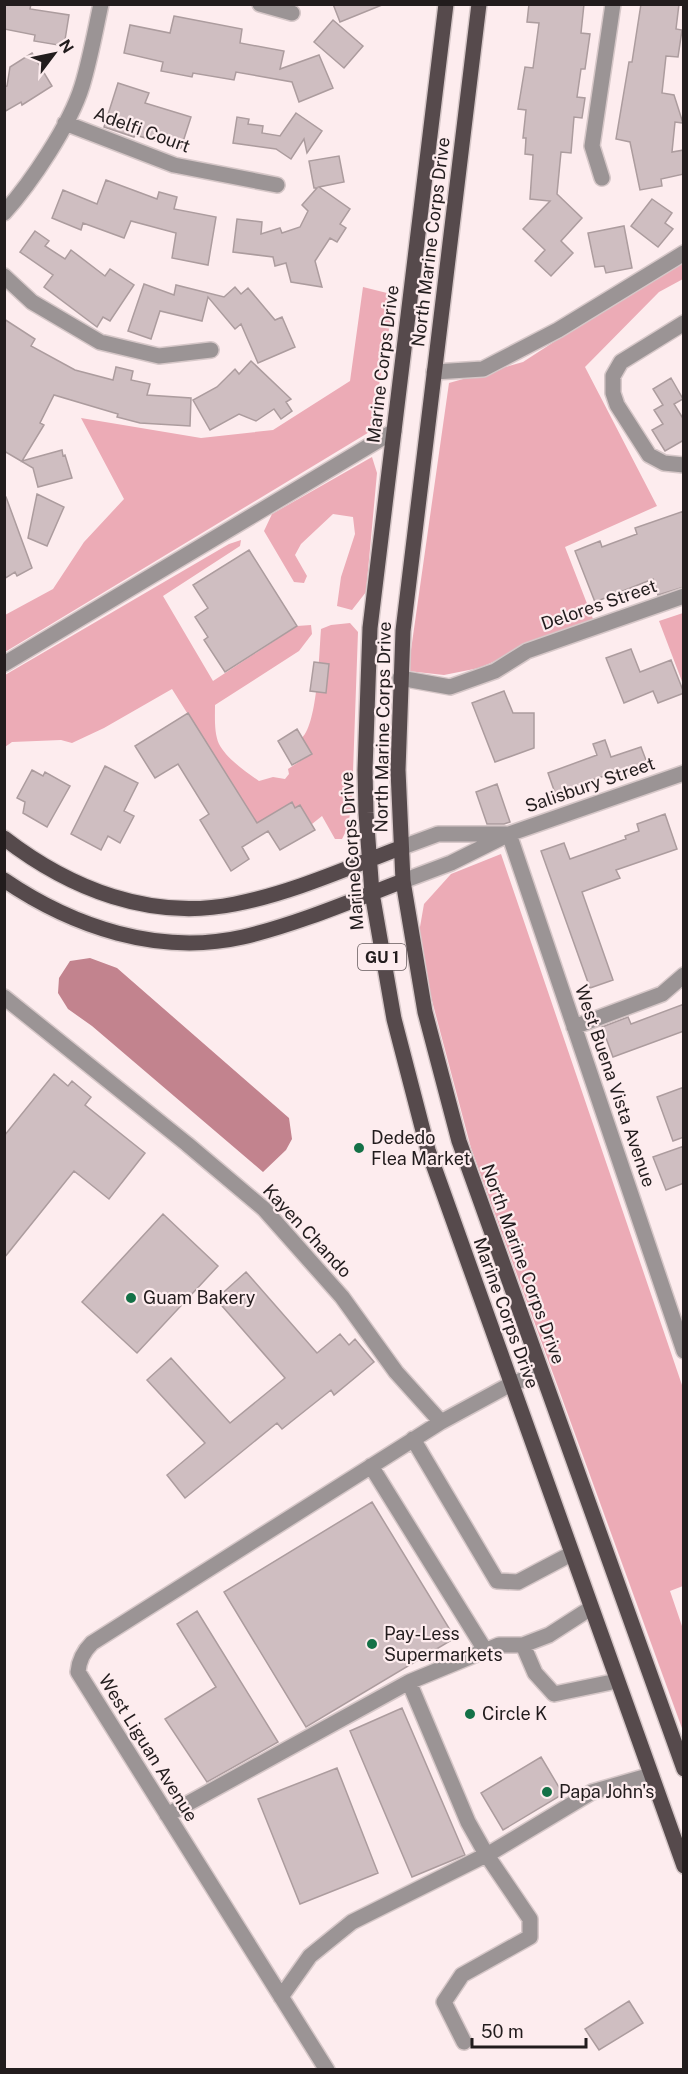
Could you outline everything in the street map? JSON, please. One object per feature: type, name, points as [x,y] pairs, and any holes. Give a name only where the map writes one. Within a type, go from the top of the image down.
[{"type":"main road","name":"Marine Corps Drive","points":[[446,4],[375,582],[367,674],[365,770],[372,893],[392,1009],[415,1104],[443,1196],[617,1682],[683,1857]]},
{"type":"main road","name":"North Marine Corps Drive","points":[[479,4],[407,586],[400,678],[398,770],[400,848],[418,974],[446,1096],[474,1185],[684,1769]]},
{"type":"main road","points":[[4,838],[75,883],[105,895],[136,903],[171,908],[234,905],[270,896],[400,848]]},
{"type":"main road","points":[[4,880],[51,908],[94,927],[130,936],[169,941],[204,942],[241,938],[290,924],[404,881]]},
{"type":"street","points":[[4,213],[24,191],[65,123],[81,88],[101,4]]},
{"type":"street","points":[[261,4],[292,13]]},
{"type":"street","points":[[602,178],[592,146],[613,4]]},
{"type":"street","name":"Adelfi Court","points":[[65,123],[174,165],[277,185]]},
{"type":"street","points":[[434,372],[483,369],[558,330],[684,253]]},
{"type":"street","points":[[4,276],[32,302],[100,342],[159,357],[211,350]]},
{"type":"street","points":[[684,323],[621,362],[613,376],[613,393],[622,413],[649,455],[664,463],[684,465]]},
{"type":"street","points":[[4,664],[394,431]]},
{"type":"street","name":"Delores Street","points":[[400,678],[450,687],[495,671],[527,651],[684,596]]},
{"type":"street","name":"Salisbury Street","points":[[404,881],[451,863],[509,834],[684,773]]},
{"type":"street","name":"Salisbury Street","points":[[400,848],[438,834],[509,834]]},
{"type":"street","name":"West Buena Vista Avenue","points":[[509,834],[684,1351]]},
{"type":"street","points":[[574,1027],[662,994],[684,975]]},
{"type":"street","name":"Kayen Chando","points":[[4,997],[264,1209],[342,1297],[396,1372],[441,1422]]},
{"type":"street","points":[[441,1422],[510,1384],[541,1373]]},
{"type":"street","name":"West Liguan Avenue","points":[[327,2070],[78,1672],[79,1661],[84,1651],[102,1637],[441,1422]]},
{"type":"street","points":[[413,1439],[496,1581],[518,1582],[571,1554]]},
{"type":"street","points":[[371,1466],[485,1650]]},
{"type":"street","points":[[167,1815],[409,1682],[499,1645],[523,1645],[549,1635],[591,1608]]},
{"type":"street","points":[[523,1645],[535,1673],[554,1694],[617,1682]]},
{"type":"street","points":[[409,1682],[468,1822],[486,1854],[530,1918],[530,1937],[462,1975],[444,2002],[464,2042]]},
{"type":"street","points":[[281,1996],[309,1956],[352,1922],[486,1854],[592,1792],[651,1775]]},
{"type":"shaded area","points":[[683,258],[683,279],[659,292],[585,367],[657,506],[565,547],[593,619],[479,668],[444,675],[408,671],[449,383],[523,362]]},
{"type":"shaded area","points":[[363,287],[395,295],[371,431],[5,652],[5,615],[53,589],[84,542],[124,499],[81,418],[201,438],[273,430],[350,381]]},
{"type":"shaded area","points":[[372,457],[377,473],[366,592],[352,610],[337,606],[341,577],[355,534],[353,517],[333,514],[301,544],[295,555],[307,576],[304,583],[294,582],[264,531],[272,514]]},
{"type":"shaded area","points":[[241,540],[240,546],[163,596],[213,681],[297,626],[311,625],[312,634],[299,651],[215,705],[219,744],[232,760],[259,781],[273,777],[285,779],[289,774],[288,769],[311,754],[302,738],[307,730],[315,703],[321,629],[331,625],[350,623],[358,632],[352,800],[348,827],[342,839],[335,839],[322,816],[312,824],[300,806],[257,824],[172,689],[104,728],[72,743],[61,740],[12,742],[5,747],[5,675],[229,544]]},
{"type":"shaded area","points":[[684,613],[683,684],[659,621]]},
{"type":"shaded area","points":[[501,854],[683,1388],[683,1586],[670,1591],[683,1629],[683,1731],[471,1148],[417,944],[424,904],[451,874]]},
{"type":"shaded area","points":[[90,958],[117,968],[289,1118],[292,1139],[286,1150],[263,1172],[92,1026],[68,1009],[58,993],[59,978],[70,961]]},
{"type":"building","points":[[4,4],[31,4],[30,9],[69,15],[64,46],[34,41],[35,35],[4,29]]},
{"type":"building","points":[[333,4],[382,4],[382,5],[340,22]]},
{"type":"building","points":[[529,4],[584,4],[581,33],[590,34],[585,69],[581,69],[577,97],[585,98],[582,118],[574,117],[571,153],[561,152],[557,194],[582,218],[561,241],[573,253],[551,276],[535,261],[545,250],[523,229],[550,201],[530,199],[533,155],[525,154],[526,138],[523,138],[526,110],[518,109],[525,67],[533,68],[539,23],[527,22]]},
{"type":"building","points":[[641,4],[679,4],[676,29],[682,30],[678,57],[666,56],[662,93],[674,95],[683,123],[675,122],[672,152],[684,150],[684,174],[661,179],[662,186],[640,190],[630,142],[616,139]]},
{"type":"building","points":[[174,16],[242,29],[240,43],[284,51],[280,69],[319,55],[333,88],[299,102],[292,82],[236,72],[234,80],[193,73],[192,77],[161,71],[163,62],[124,53],[130,25],[170,33]]},
{"type":"building","points":[[333,20],[363,46],[344,68],[314,42]]},
{"type":"building","points":[[32,53],[52,86],[22,105],[21,102],[4,112],[4,87],[7,86],[10,67]]},
{"type":"building","points":[[118,83],[149,93],[145,103],[191,117],[181,148],[104,127]]},
{"type":"building","points":[[296,113],[322,131],[307,153],[304,139],[291,159],[276,149],[233,143],[237,117],[249,119],[248,124],[263,126],[262,133],[280,136]]},
{"type":"building","points":[[339,156],[344,182],[319,187],[350,209],[340,224],[346,228],[337,242],[330,238],[315,261],[322,287],[291,282],[286,263],[275,266],[273,257],[233,252],[237,219],[262,222],[261,234],[280,228],[282,233],[300,227],[308,211],[302,205],[317,188],[314,188],[309,161]]},
{"type":"building","points":[[106,180],[157,199],[159,192],[177,197],[174,209],[216,217],[208,265],[172,258],[176,233],[131,221],[124,238],[83,223],[81,230],[52,218],[63,190],[97,204]]},
{"type":"building","points":[[652,199],[672,213],[665,223],[673,229],[658,247],[631,226]]},
{"type":"building","points":[[624,226],[632,268],[606,273],[604,266],[595,267],[588,233]]},
{"type":"building","points":[[35,231],[49,241],[45,246],[65,259],[71,250],[105,276],[110,269],[134,285],[110,321],[103,317],[97,327],[44,287],[53,275],[20,252]]},
{"type":"building","points":[[144,284],[174,295],[176,285],[224,297],[235,287],[241,294],[248,288],[275,320],[282,317],[295,347],[258,363],[241,324],[235,329],[208,297],[202,321],[160,311],[151,339],[128,331]]},
{"type":"building","points":[[4,319],[35,339],[31,346],[75,370],[113,380],[116,367],[133,371],[131,380],[150,384],[147,395],[191,398],[190,426],[140,423],[54,395],[40,423],[44,425],[22,461],[62,450],[72,478],[38,487],[33,468],[4,451]]},
{"type":"building","points":[[251,361],[291,399],[286,402],[292,411],[281,419],[274,409],[256,421],[239,414],[210,430],[193,400],[217,387],[235,369],[239,374]]},
{"type":"building","points":[[671,378],[683,399],[674,404],[684,420],[684,440],[665,451],[652,430],[663,424],[654,410],[663,405],[653,389]]},
{"type":"building","points":[[37,494],[64,507],[47,546],[28,538]]},
{"type":"building","points":[[4,497],[6,497],[32,568],[17,576],[15,572],[4,579]]},
{"type":"building","points":[[684,511],[684,587],[658,595],[653,579],[595,602],[575,551],[600,541],[602,547],[637,534],[635,528]]},
{"type":"building","points":[[249,550],[297,626],[225,672],[204,640],[208,637],[195,617],[208,608],[193,585]]},
{"type":"building","points":[[631,649],[640,672],[671,660],[684,693],[658,703],[653,691],[624,703],[606,658]]},
{"type":"building","points":[[314,662],[329,664],[326,693],[310,691]]},
{"type":"building","points":[[504,691],[513,713],[534,713],[534,748],[495,762],[472,703]]},
{"type":"building","points":[[188,713],[257,823],[292,802],[295,808],[300,805],[315,830],[280,850],[268,831],[242,847],[249,859],[231,871],[200,820],[209,814],[178,764],[155,778],[135,746]]},
{"type":"building","points":[[297,729],[312,754],[292,765],[278,741]]},
{"type":"building","points":[[605,740],[611,757],[641,747],[649,768],[607,783],[604,776],[555,793],[548,773],[597,755],[593,744]]},
{"type":"building","points":[[105,766],[138,783],[124,811],[134,816],[120,843],[108,836],[101,850],[71,834]]},
{"type":"building","points":[[32,770],[43,776],[45,772],[70,786],[47,827],[23,813],[25,802],[17,798]]},
{"type":"building","points":[[497,784],[510,822],[487,824],[476,792]]},
{"type":"building","points":[[665,814],[677,849],[616,870],[620,878],[582,892],[613,980],[590,988],[541,851],[564,843],[570,859],[626,839],[625,836],[639,831],[637,824]]},
{"type":"building","points":[[684,1004],[684,1031],[613,1057],[602,1027],[628,1017],[631,1024]]},
{"type":"building","points":[[54,1074],[68,1086],[72,1081],[91,1097],[85,1105],[145,1153],[109,1199],[74,1171],[4,1258],[4,1136]]},
{"type":"building","points":[[684,1087],[684,1137],[673,1141],[657,1097]]},
{"type":"building","points":[[684,1146],[684,1183],[666,1190],[653,1157]]},
{"type":"building","points":[[163,1214],[218,1266],[137,1353],[82,1302]]},
{"type":"building","points":[[246,1272],[317,1353],[340,1334],[349,1345],[355,1339],[374,1362],[334,1395],[331,1390],[282,1429],[277,1423],[185,1498],[167,1475],[205,1443],[147,1380],[171,1358],[230,1423],[285,1378],[216,1299]]},
{"type":"building","points":[[372,1502],[455,1638],[306,1727],[224,1592]]},
{"type":"building","points":[[197,1611],[278,1742],[207,1782],[165,1719],[216,1687],[177,1624]]},
{"type":"building","points":[[402,1708],[465,1855],[412,1877],[350,1731]]},
{"type":"building","points":[[541,1757],[563,1794],[503,1830],[481,1793]]},
{"type":"building","points":[[337,1768],[378,1873],[300,1904],[258,1799]]},
{"type":"building","points":[[629,2001],[643,2023],[599,2050],[585,2029]]},
{"type":"place","name":"Dededo Flea Market","points":[[359,1148]]},
{"type":"place","name":"Guam Bakery","points":[[131,1298]]},
{"type":"place","name":"Pay-Less Supermarkets","points":[[372,1644]]},
{"type":"place","name":"Circle K","points":[[470,1714]]},
{"type":"place","name":"Papa John's","points":[[547,1792]]}]
